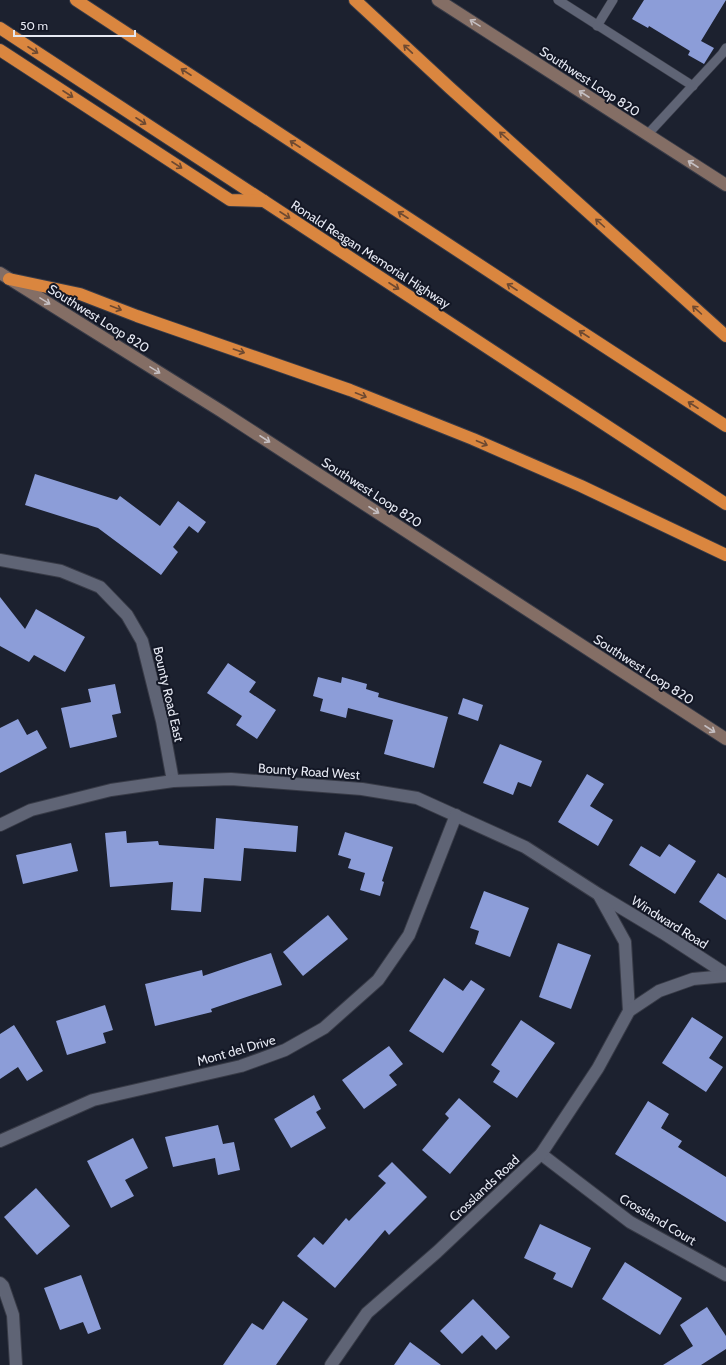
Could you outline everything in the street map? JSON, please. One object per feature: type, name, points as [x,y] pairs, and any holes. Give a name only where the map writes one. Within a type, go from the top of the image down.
[{"type":"highway","points":[[76,0],[726,426]]},
{"type":"highway","points":[[355,0],[450,88],[726,336]]},
{"type":"highway","name":"Ronald Reagan Memorial Highway","points":[[0,28],[726,504]]},
{"type":"highway","points":[[0,50],[230,200],[264,201]]},
{"type":"highway","points":[[5,276],[80,294],[137,316],[350,390],[473,439],[581,486],[726,555]]},
{"type":"main road","name":"Southwest Loop 820","points":[[438,0],[726,185]]},
{"type":"main road","name":"Southwest Loop 820","points":[[5,276],[245,426],[726,740]]},
{"type":"street","name":"Bounty Road East","points":[[0,560],[61,571],[100,587],[126,615],[142,641],[162,721],[173,781]]},
{"type":"street","name":"Bounty Road West","points":[[0,825],[31,810],[110,790],[173,781],[231,780],[362,789],[417,798],[456,814],[525,847],[598,894]]},
{"type":"street","name":"Mont del Drive","points":[[0,1141],[93,1100],[241,1066],[285,1050],[324,1028],[378,980],[409,935],[456,814]]},
{"type":"street","name":"Windward Road","points":[[598,894],[663,933],[726,975]]},
{"type":"street","points":[[598,894],[625,942],[629,1011]]},
{"type":"street","name":"Crosslands Road","points":[[331,1365],[367,1313],[436,1252],[541,1154],[598,1068],[629,1011],[659,991],[693,979],[726,975]]},
{"type":"street","name":"Crossland Court","points":[[541,1154],[630,1222],[726,1275]]},
{"type":"street","points":[[0,1283],[13,1315],[16,1365]]},
{"type":"lane","points":[[558,0],[693,86]]},
{"type":"lane","points":[[597,26],[613,0]]},
{"type":"lane","points":[[647,135],[726,48]]},
{"type":"building","points":[[644,0],[726,0],[701,41],[714,48],[704,64],[688,55],[690,51],[649,26],[648,28],[632,19]]},
{"type":"building","points":[[35,474],[117,500],[120,496],[160,526],[178,501],[206,522],[198,533],[189,526],[173,547],[178,552],[161,575],[98,528],[25,505]]},
{"type":"building","points":[[0,597],[25,629],[36,609],[85,637],[65,672],[34,655],[29,662],[0,646]]},
{"type":"building","points":[[228,663],[256,682],[249,692],[276,710],[257,739],[236,725],[242,716],[207,693]]},
{"type":"building","points":[[318,677],[341,683],[342,677],[367,684],[366,689],[379,693],[378,697],[448,717],[434,768],[384,754],[393,720],[348,708],[346,718],[320,711],[323,699],[313,696]]},
{"type":"building","points":[[115,684],[121,713],[112,715],[117,737],[70,748],[61,708],[91,702],[88,689]]},
{"type":"building","points":[[463,698],[483,705],[478,721],[458,714]]},
{"type":"building","points":[[18,719],[27,735],[37,730],[47,748],[0,773],[0,728]]},
{"type":"building","points":[[500,744],[542,761],[531,787],[518,782],[513,795],[483,783]]},
{"type":"building","points":[[587,774],[604,784],[590,806],[613,820],[598,846],[558,822]]},
{"type":"building","points":[[216,818],[298,826],[296,852],[244,848],[241,881],[204,878],[201,912],[171,910],[173,882],[110,887],[105,833],[126,831],[127,843],[158,841],[159,845],[214,849]]},
{"type":"building","points":[[345,832],[393,847],[382,881],[384,882],[380,896],[360,890],[365,873],[348,868],[351,859],[338,855]]},
{"type":"building","points":[[71,843],[78,871],[23,884],[16,855]]},
{"type":"building","points":[[669,844],[696,861],[675,894],[629,865],[641,846],[660,857]]},
{"type":"building","points":[[718,873],[726,878],[726,920],[699,902]]},
{"type":"building","points":[[484,891],[529,908],[510,957],[475,944],[479,931],[470,928]]},
{"type":"building","points":[[328,915],[348,939],[303,976],[283,952]]},
{"type":"building","points":[[558,943],[591,955],[571,1009],[539,997]]},
{"type":"building","points":[[271,953],[282,985],[211,1009],[212,1012],[155,1026],[145,984],[202,970],[203,976]]},
{"type":"building","points":[[444,978],[463,991],[471,980],[485,989],[443,1053],[409,1031]]},
{"type":"building","points":[[105,1005],[113,1030],[103,1033],[106,1043],[67,1055],[56,1021]]},
{"type":"building","points":[[692,1017],[723,1037],[709,1058],[723,1067],[706,1092],[662,1063]]},
{"type":"building","points":[[521,1020],[555,1043],[517,1098],[493,1082],[500,1071],[491,1065]]},
{"type":"building","points":[[14,1025],[43,1071],[27,1081],[18,1067],[0,1079],[0,1034]]},
{"type":"building","points":[[389,1046],[403,1064],[389,1075],[397,1085],[364,1109],[342,1080]]},
{"type":"building","points":[[314,1095],[321,1109],[316,1112],[326,1128],[291,1148],[274,1119]]},
{"type":"building","points":[[459,1098],[491,1126],[450,1174],[422,1150],[449,1118],[445,1114]]},
{"type":"building","points":[[648,1101],[669,1114],[661,1128],[682,1141],[678,1147],[726,1177],[726,1222],[615,1154]]},
{"type":"building","points":[[218,1125],[223,1144],[234,1142],[240,1170],[218,1175],[215,1158],[173,1167],[165,1137]]},
{"type":"building","points":[[133,1138],[148,1168],[125,1180],[134,1196],[111,1208],[87,1161]]},
{"type":"building","points":[[392,1162],[427,1197],[389,1235],[385,1230],[335,1288],[297,1256],[314,1237],[323,1245],[346,1218],[349,1221],[386,1183],[378,1176]]},
{"type":"building","points":[[36,1188],[70,1226],[37,1255],[4,1217]]},
{"type":"building","points":[[540,1224],[591,1248],[572,1288],[553,1279],[556,1273],[524,1258]]},
{"type":"building","points":[[625,1262],[682,1298],[660,1335],[602,1299]]},
{"type":"building","points":[[81,1275],[101,1329],[88,1334],[83,1322],[60,1330],[44,1288]]},
{"type":"building","points":[[473,1299],[510,1337],[496,1350],[482,1335],[462,1354],[440,1331]]},
{"type":"building","points":[[283,1301],[308,1319],[276,1365],[223,1365],[252,1323],[263,1330]]},
{"type":"building","points":[[707,1307],[726,1336],[726,1349],[701,1365],[663,1365],[693,1346],[680,1325]]},
{"type":"building","points":[[410,1342],[441,1365],[394,1365]]}]
